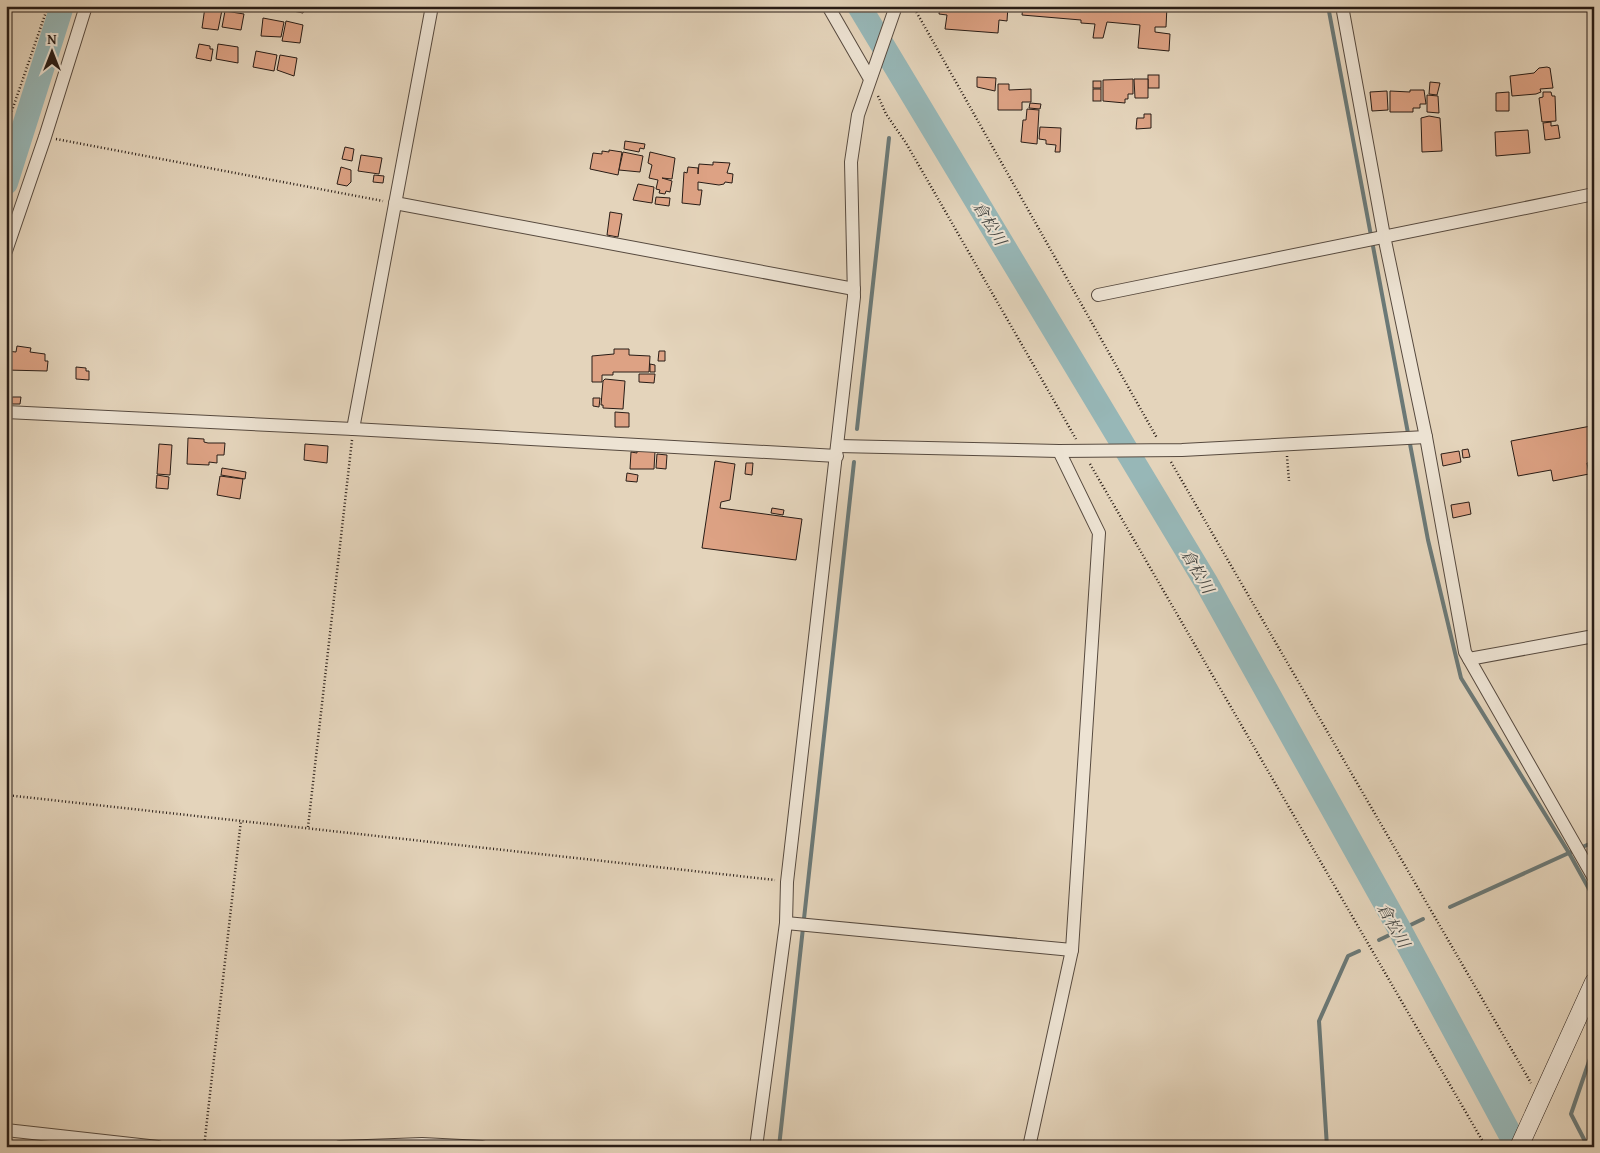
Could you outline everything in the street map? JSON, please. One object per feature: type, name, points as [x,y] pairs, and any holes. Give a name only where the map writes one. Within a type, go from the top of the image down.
[{"type":"main road","points":[[1519,1147],[1594,982]]},
{"type":"street","points":[[6,251],[45,137],[86,6]]},
{"type":"street","points":[[353,428],[432,6]]},
{"type":"street","points":[[828,6],[870,79]]},
{"type":"street","points":[[756,1147],[790,924],[787,882],[838,451],[854,289],[852,162],[858,115],[896,6]]},
{"type":"street","points":[[1342,6],[1421,438],[1465,652],[1594,878]]},
{"type":"street","points":[[1098,296],[1594,194]]},
{"type":"street","points":[[395,203],[854,289]]},
{"type":"street","points":[[6,412],[838,451],[1182,450],[1421,438]]},
{"type":"street","points":[[1029,1147],[1072,950],[1099,533],[1059,451]]},
{"type":"street","points":[[1469,659],[1594,636]]},
{"type":"street","points":[[790,924],[1072,950]]},
{"type":"street","points":[[6,1130],[158,1147]]},
{"type":"street","points":[[340,1147],[422,1144],[482,1147]]},
{"type":"path","points":[[6,128],[48,6]]},
{"type":"path","points":[[913,6],[1164,450],[1540,1099]]},
{"type":"path","points":[[870,79],[886,114],[906,143],[1486,1147]]},
{"type":"path","points":[[45,137],[395,203]]},
{"type":"path","points":[[308,827],[353,428]]},
{"type":"path","points":[[1288,463],[1289,481]]},
{"type":"path","points":[[6,795],[308,827],[787,882]]},
{"type":"path","points":[[204,1147],[241,820]]},
{"type":"building","points":[[286,6],[306,6],[303,13],[288,10]]},
{"type":"building","points":[[940,6],[1008,6],[1007,21],[999,20],[998,33],[945,29],[947,15],[939,14]]},
{"type":"building","points":[[1023,6],[1167,6],[1166,27],[1155,27],[1155,32],[1170,34],[1169,51],[1138,48],[1140,25],[1107,22],[1103,38],[1093,38],[1095,24],[1081,23],[1081,20],[1022,15]]},
{"type":"building","points":[[205,7],[222,10],[218,30],[202,28]]},
{"type":"building","points":[[225,11],[244,14],[241,30],[222,27]]},
{"type":"building","points":[[263,18],[284,22],[281,37],[261,36]]},
{"type":"building","points":[[286,21],[303,25],[300,43],[282,41]]},
{"type":"building","points":[[199,44],[210,46],[210,49],[213,49],[211,61],[196,58]]},
{"type":"building","points":[[218,44],[238,47],[238,63],[216,59]]},
{"type":"building","points":[[256,51],[277,55],[274,71],[253,67]]},
{"type":"building","points":[[280,55],[297,58],[294,76],[277,70]]},
{"type":"building","points":[[1539,68],[1550,68],[1553,88],[1540,89],[1541,92],[1536,94],[1512,96],[1510,76],[1534,73]]},
{"type":"building","points":[[1148,75],[1159,75],[1159,88],[1148,88]]},
{"type":"building","points":[[977,77],[996,78],[995,91],[977,87]]},
{"type":"building","points":[[1133,79],[1133,94],[1128,94],[1128,99],[1125,99],[1125,103],[1103,101],[1103,80]]},
{"type":"building","points":[[1134,79],[1148,79],[1148,98],[1135,98]]},
{"type":"building","points":[[1093,81],[1101,81],[1101,88],[1093,88]]},
{"type":"building","points":[[1430,82],[1440,83],[1437,95],[1429,94]]},
{"type":"building","points":[[998,84],[1009,84],[1009,90],[1031,89],[1031,102],[1022,102],[1022,110],[998,110]]},
{"type":"building","points":[[1093,89],[1101,89],[1101,101],[1093,101]]},
{"type":"building","points":[[1410,90],[1424,90],[1426,104],[1420,104],[1420,108],[1413,108],[1413,112],[1390,112],[1390,91],[1410,92]]},
{"type":"building","points":[[1387,91],[1388,110],[1372,111],[1370,92]]},
{"type":"building","points":[[1509,92],[1509,111],[1496,111],[1496,93]]},
{"type":"building","points":[[1543,92],[1551,92],[1552,96],[1555,96],[1556,121],[1542,122],[1539,98],[1543,97]]},
{"type":"building","points":[[1427,95],[1438,96],[1439,113],[1427,112]]},
{"type":"building","points":[[1030,103],[1041,104],[1040,109],[1029,108]]},
{"type":"building","points":[[1027,109],[1039,110],[1037,144],[1021,142],[1023,120],[1026,120]]},
{"type":"building","points":[[1144,114],[1151,114],[1151,128],[1136,129],[1137,118],[1144,118]]},
{"type":"building","points":[[1429,116],[1440,118],[1442,151],[1422,152],[1421,118]]},
{"type":"building","points":[[1551,122],[1551,126],[1558,125],[1560,138],[1545,140],[1543,123]]},
{"type":"building","points":[[1040,127],[1061,128],[1060,152],[1055,152],[1056,145],[1046,144],[1046,140],[1039,139]]},
{"type":"building","points":[[1528,130],[1530,153],[1496,156],[1495,132]]},
{"type":"building","points":[[625,141],[645,144],[644,149],[640,148],[639,152],[624,149]]},
{"type":"building","points":[[345,147],[354,149],[352,161],[342,159]]},
{"type":"building","points":[[609,150],[622,152],[618,175],[590,169],[593,153],[602,154],[602,151],[609,152]]},
{"type":"building","points":[[623,152],[643,156],[640,172],[619,170]]},
{"type":"building","points":[[650,152],[675,158],[672,179],[662,178],[672,181],[670,192],[666,191],[665,194],[659,193],[660,190],[656,189],[658,180],[649,178],[652,165],[648,163]]},
{"type":"building","points":[[361,155],[382,158],[379,174],[358,171]]},
{"type":"building","points":[[713,162],[730,163],[727,173],[733,174],[732,183],[725,182],[719,185],[698,182],[698,190],[702,190],[700,205],[682,203],[684,172],[687,173],[688,167],[698,168],[698,174],[699,164],[713,165]]},
{"type":"building","points":[[341,167],[351,170],[351,182],[347,186],[337,184]]},
{"type":"building","points":[[374,175],[384,176],[383,183],[373,182]]},
{"type":"building","points":[[638,184],[654,187],[652,203],[633,200]]},
{"type":"building","points":[[656,197],[670,198],[669,206],[655,204]]},
{"type":"building","points":[[610,212],[622,214],[618,237],[607,235]]},
{"type":"building","points":[[17,346],[31,348],[30,352],[45,354],[45,361],[48,361],[47,371],[6,370],[6,351],[16,352]]},
{"type":"building","points":[[614,349],[629,349],[629,355],[650,356],[649,372],[613,372],[613,375],[602,375],[602,382],[592,382],[592,356],[614,354]]},
{"type":"building","points":[[659,351],[665,351],[665,361],[658,361]]},
{"type":"building","points":[[650,364],[655,365],[655,372],[650,372]]},
{"type":"building","points":[[76,367],[86,368],[86,371],[89,371],[89,380],[76,379]]},
{"type":"building","points":[[639,374],[655,374],[654,383],[639,382]]},
{"type":"building","points":[[605,379],[625,381],[623,409],[603,408],[603,405],[601,405],[603,381]]},
{"type":"building","points":[[12,397],[21,397],[20,404],[12,404]]},
{"type":"building","points":[[593,398],[600,398],[599,407],[593,406]]},
{"type":"building","points":[[615,412],[629,413],[629,427],[615,427]]},
{"type":"building","points":[[1591,426],[1594,462],[1587,463],[1589,474],[1553,481],[1551,470],[1518,476],[1511,441]]},
{"type":"building","points":[[188,438],[204,439],[204,442],[208,443],[225,443],[224,455],[217,455],[217,463],[209,462],[209,465],[187,464]]},
{"type":"building","points":[[159,444],[172,445],[170,475],[157,474]]},
{"type":"building","points":[[305,444],[328,446],[327,463],[304,460]]},
{"type":"building","points":[[1468,449],[1470,457],[1463,458],[1462,450]]},
{"type":"building","points":[[637,450],[655,451],[654,469],[630,469],[631,452],[637,453]]},
{"type":"building","points":[[1459,451],[1461,462],[1443,466],[1441,454]]},
{"type":"building","points":[[657,454],[667,455],[666,469],[656,468]]},
{"type":"building","points":[[715,461],[735,464],[730,500],[721,502],[720,508],[802,519],[796,560],[702,548]]},
{"type":"building","points":[[746,463],[753,463],[752,475],[745,474]]},
{"type":"building","points":[[222,468],[246,472],[245,479],[221,475]]},
{"type":"building","points":[[627,473],[638,475],[637,482],[626,481]]},
{"type":"building","points":[[157,475],[169,477],[168,489],[156,488]]},
{"type":"building","points":[[220,476],[243,479],[240,499],[217,495]]},
{"type":"building","points":[[1469,502],[1471,514],[1453,518],[1451,505]]},
{"type":"building","points":[[772,508],[784,510],[783,515],[771,513]]},
{"type":"waterway","points":[[6,183],[62,6]]},
{"type":"waterway","name":"倉松川","points":[[859,6],[1207,584],[1400,930],[1517,1147]]},
{"type":"waterway","points":[[1328,6],[1428,540],[1461,678],[1569,853],[1594,898]]},
{"type":"waterway","points":[[857,429],[889,138]]},
{"type":"waterway","points":[[779,1147],[854,462]]},
{"type":"waterway","points":[[1580,848],[1594,842]]},
{"type":"waterway","points":[[1450,907],[1571,852]]},
{"type":"waterway","name":"倉松川","points":[[1379,940],[1423,919]]},
{"type":"waterway","points":[[1327,1147],[1319,1021],[1348,956],[1359,951]]},
{"type":"waterway","points":[[1588,1147],[1571,1114],[1594,1047]]}]
